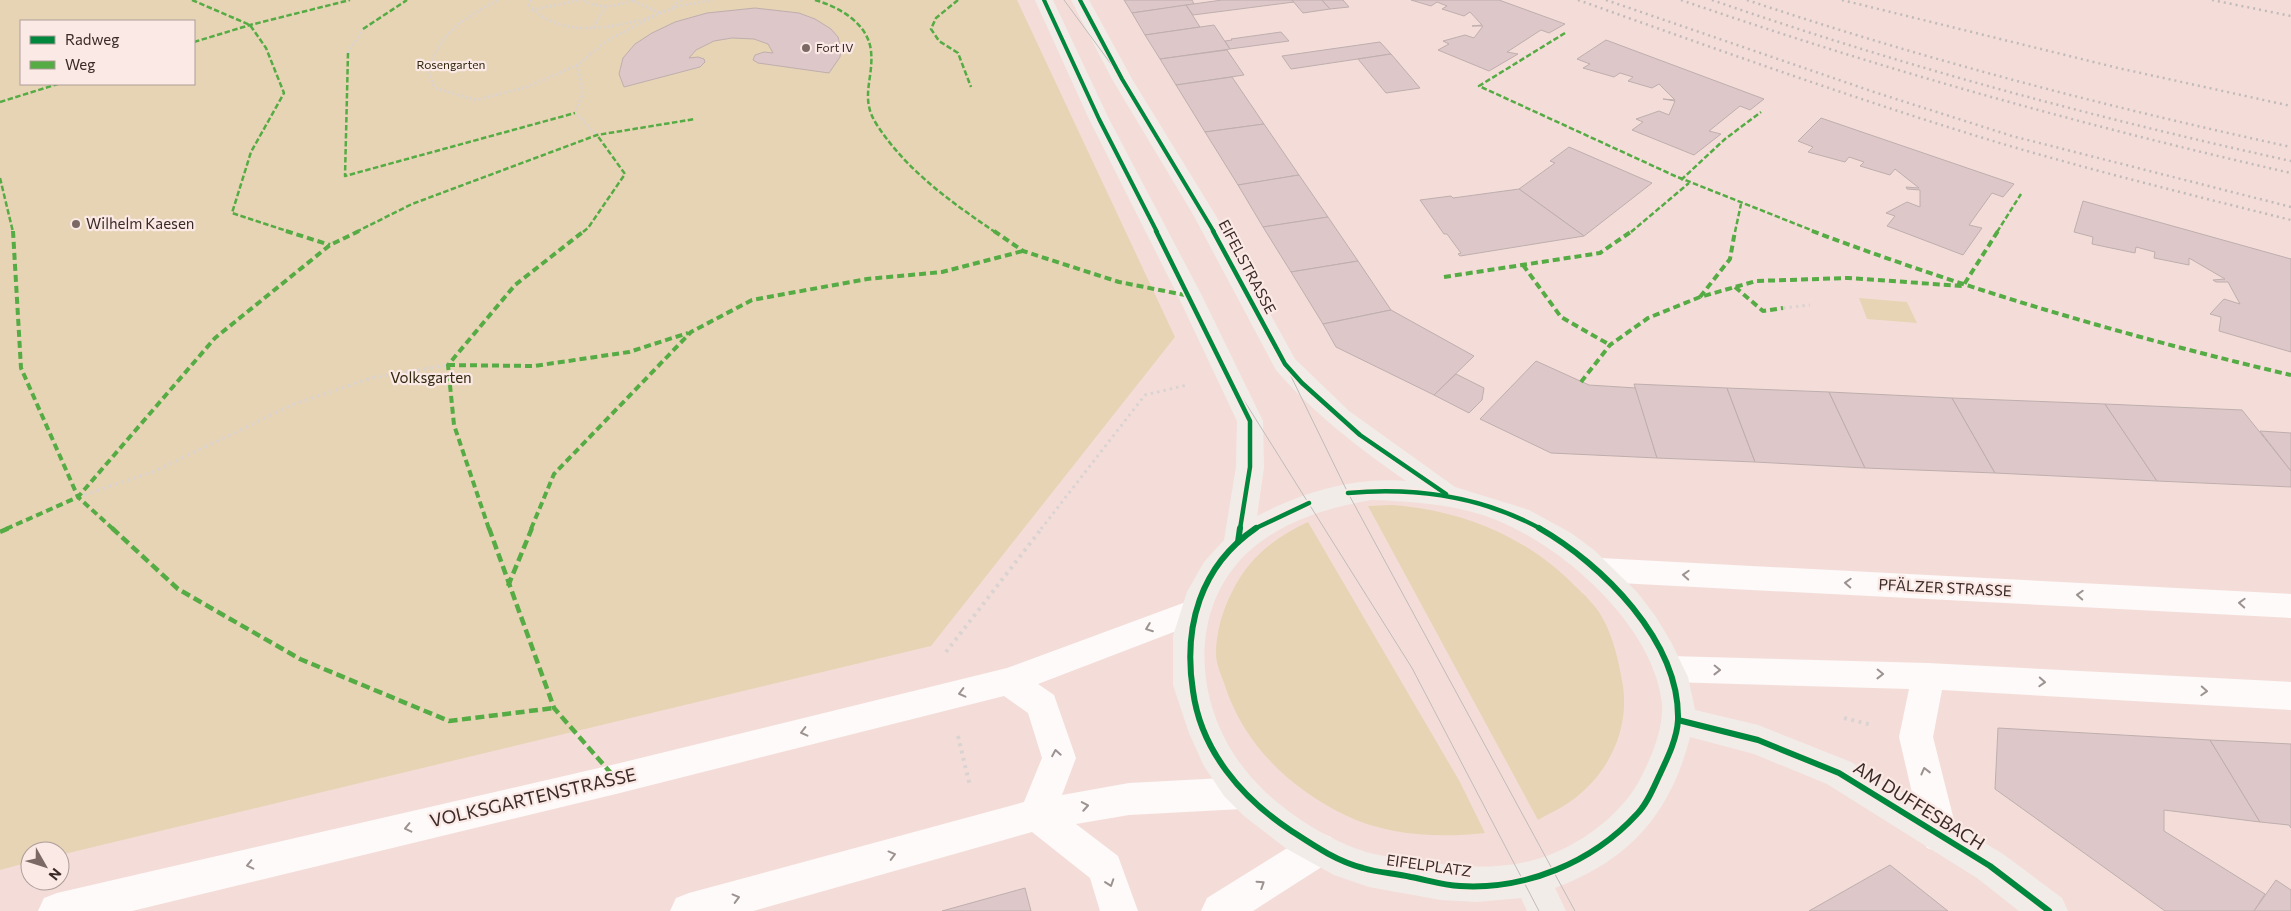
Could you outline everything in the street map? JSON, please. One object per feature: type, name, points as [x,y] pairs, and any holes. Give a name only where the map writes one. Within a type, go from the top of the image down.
[{"type":"street","points":[[1044,0],[1099,119],[1250,422],[1250,467],[1238,542]]},
{"type":"street","name":"EIFELSTRASSE","points":[[1080,0],[1122,79],[1205,216],[1285,364],[1301,384],[1335,414],[1448,495]]},
{"type":"street","name":"EIFELPLATZ","points":[[1371,490],[1407,490],[1448,495],[1500,510],[1542,529],[1600,570],[1637,612],[1669,669],[1678,702],[1678,720],[1663,766],[1639,812],[1590,854],[1530,879],[1496,885],[1460,886],[1361,868],[1318,849],[1270,816],[1242,793],[1206,736],[1188,679],[1188,637],[1194,611],[1206,584],[1238,542],[1288,511],[1328,497],[1371,490]]},
{"type":"street","name":"PFÄLZER STRASSE","points":[[1600,570],[2291,606]]},
{"type":"street","name":"VOLKSGARTENSTRASSE","points":[[57,911],[616,779],[1009,681],[1194,611]]},
{"type":"street","points":[[1669,669],[1928,676],[2291,696]]},
{"type":"street","points":[[1928,676],[1916,737],[1940,836]]},
{"type":"street","points":[[1009,681],[1042,705],[1059,758],[1037,815]]},
{"type":"street","name":"AM DUFFESBACH","points":[[1678,720],[1758,740],[1839,773],[1990,866],[2050,911]]},
{"type":"street","points":[[689,911],[1037,815],[1129,798],[1242,793]]},
{"type":"street","points":[[1037,815],[1105,868],[1119,911]]},
{"type":"street","points":[[1220,911],[1318,849]]},
{"type":"street","points":[[1530,879],[1547,911]]},
{"type":"path","points":[[498,0],[466,18],[444,38],[434,53],[428,72],[435,88],[476,100],[528,86],[576,64],[608,40],[681,0]]},
{"type":"path","points":[[531,0],[530,5],[536,16],[552,23],[575,28],[632,23],[680,6],[712,0]]},
{"type":"path","points":[[532,10],[581,0],[593,5],[606,6],[634,0],[660,13]]},
{"type":"path","points":[[593,27],[606,6]]},
{"type":"path","points":[[348,53],[363,29]]},
{"type":"path","points":[[576,64],[583,93],[575,114],[597,135]]},
{"type":"path","points":[[1783,308],[1810,305]]},
{"type":"path","points":[[78,497],[155,471],[292,405],[371,378],[448,365]]},
{"type":"path","points":[[981,830],[940,660],[960,637],[1145,395],[1228,375]]},
{"type":"path","points":[[1841,717],[1916,737]]},
{"type":"green space","name":"Volksgarten","points":[[0,0],[1017,0],[1175,337],[931,646],[70,853],[70,841],[20,841],[20,865],[0,870]]},
{"type":"green space","points":[[1859,298],[1907,302],[1917,323],[1867,319]]},
{"type":"green space","points":[[1392,505],[1443,513],[1491,529],[1514,540],[1556,568],[1579,589],[1596,608],[1610,633],[1620,668],[1624,701],[1623,717],[1615,746],[1601,772],[1591,784],[1570,802],[1538,820],[1368,506]]},
{"type":"green space","points":[[1308,522],[1460,782],[1485,833],[1468,835],[1415,834],[1380,828],[1347,816],[1326,805],[1288,778],[1256,745],[1243,726],[1232,705],[1217,661],[1218,630],[1223,614],[1238,580],[1254,559],[1273,542]]},
{"type":"building","points":[[1124,0],[1192,0],[1194,4],[1132,13]]},
{"type":"building","points":[[1222,0],[1292,0],[1294,2],[1193,15],[1186,5]]},
{"type":"building","points":[[1292,0],[1322,0],[1330,9],[1303,13]]},
{"type":"building","points":[[1322,0],[1343,0],[1349,7],[1330,9]]},
{"type":"building","points":[[1411,0],[1499,0],[1565,24],[1549,33],[1541,30],[1507,52],[1518,54],[1489,71],[1438,50],[1449,44],[1443,41],[1465,35],[1474,38],[1483,26],[1472,26],[1482,25],[1470,12],[1464,16],[1442,9],[1447,6],[1437,2],[1431,6]]},
{"type":"building","points":[[1186,5],[1200,27],[1145,35],[1132,13]]},
{"type":"building","name":"Fort IV","points":[[755,8],[799,13],[815,19],[831,29],[838,37],[841,49],[840,57],[829,73],[758,63],[753,60],[755,55],[764,52],[773,53],[768,44],[754,39],[732,38],[714,41],[696,50],[689,58],[698,57],[704,59],[705,62],[700,67],[624,87],[619,74],[623,58],[635,44],[652,33],[675,22],[707,13]]},
{"type":"building","points":[[1214,25],[1230,49],[1160,59],[1145,35]]},
{"type":"building","points":[[1281,32],[1289,41],[1230,49],[1225,41],[1231,39]]},
{"type":"building","points":[[1606,40],[1764,99],[1750,110],[1740,106],[1709,131],[1721,134],[1694,155],[1632,130],[1643,122],[1636,119],[1659,111],[1669,115],[1675,101],[1663,99],[1675,100],[1659,84],[1652,88],[1628,81],[1633,77],[1620,73],[1614,77],[1583,68],[1590,64],[1577,59]]},
{"type":"building","points":[[1380,42],[1391,54],[1291,69],[1282,56]]},
{"type":"building","points":[[1227,50],[1244,75],[1176,85],[1160,59]]},
{"type":"building","points":[[1391,54],[1420,88],[1386,93],[1358,59]]},
{"type":"building","points":[[1232,77],[1264,124],[1205,132],[1176,85]]},
{"type":"building","points":[[1821,118],[2014,184],[2003,197],[1992,193],[1969,225],[1982,228],[1963,255],[1887,226],[1895,216],[1886,213],[1907,202],[1920,207],[1920,190],[1907,189],[1906,187],[1919,188],[1895,169],[1890,175],[1860,166],[1864,162],[1849,157],[1845,162],[1808,152],[1813,147],[1798,141]]},
{"type":"building","points":[[1264,124],[1299,175],[1238,185],[1205,132]]},
{"type":"building","points":[[1569,147],[1652,183],[1584,236],[1519,189],[1555,163],[1550,161]]},
{"type":"building","points":[[1299,175],[1328,217],[1263,227],[1238,185]]},
{"type":"building","points":[[1519,189],[1584,236],[1460,256],[1458,254],[1461,253],[1447,234],[1444,234],[1420,200],[1451,196],[1453,198]]},
{"type":"building","points":[[2083,201],[2291,259],[2291,352],[2219,331],[2221,317],[2210,314],[2224,299],[2240,304],[2228,282],[2216,282],[2213,280],[2225,279],[2189,258],[2189,265],[2154,258],[2155,252],[2136,247],[2135,253],[2092,244],[2093,237],[2074,232]]},
{"type":"building","points":[[1328,217],[1358,261],[1291,272],[1263,227]]},
{"type":"building","points":[[1358,261],[1391,310],[1323,324],[1291,272]]},
{"type":"building","points":[[1391,310],[1474,356],[1434,395],[1336,347],[1323,324]]},
{"type":"building","points":[[1536,361],[1589,385],[1636,388],[1657,458],[1551,453],[1480,419]]},
{"type":"building","points":[[1456,374],[1484,388],[1482,400],[1469,413],[1434,395]]},
{"type":"building","points":[[1634,384],[1727,388],[1755,462],[1657,458]]},
{"type":"building","points":[[1727,388],[1829,392],[1865,468],[1755,462]]},
{"type":"building","points":[[1829,392],[1952,398],[1995,473],[1865,468]]},
{"type":"building","points":[[1952,398],[2105,404],[2157,481],[1995,473]]},
{"type":"building","points":[[2105,404],[2242,410],[2291,471],[2291,487],[2157,481]]},
{"type":"building","points":[[2260,431],[2291,433],[2291,471]]},
{"type":"building","points":[[1998,728],[2210,740],[2260,822],[2164,810],[2164,831],[2265,894],[2254,911],[2165,911],[1995,789]]},
{"type":"building","points":[[2210,740],[2291,744],[2291,828],[2289,825],[2260,822]]},
{"type":"building","points":[[1890,865],[1948,911],[1809,911]]},
{"type":"building","points":[[2276,880],[2291,890],[2291,911],[2254,911]]},
{"type":"building","points":[[1025,888],[1031,911],[942,911]]},
{"type":"tram line","points":[[1044,0],[1099,119],[1228,375],[1412,668],[1539,911]]},
{"type":"tram line","points":[[1064,0],[1122,79],[1205,216],[1285,364],[1348,493],[1575,911]]},
{"type":"railway","points":[[1578,0],[1790,75],[1949,128],[2147,184],[2291,220]]},
{"type":"railway","points":[[1606,0],[1874,92],[2012,136],[2291,207]]},
{"type":"railway","points":[[1681,0],[1832,50],[1983,95],[2136,136],[2291,173]]},
{"type":"railway","points":[[1712,0],[1927,69],[2072,109],[2291,161]]},
{"type":"railway","points":[[1747,0],[1882,43],[2017,81],[2154,116],[2291,147]]},
{"type":"railway","points":[[1842,0],[2118,68],[2291,106]]},
{"type":"railway","points":[[2212,0],[2291,16]]},
{"type":"marked path","points":[[192,0],[250,25],[266,48],[284,93],[251,152],[232,213],[330,245]]},
{"type":"marked path","points":[[195,42],[250,25],[350,0]]},
{"type":"marked path","points":[[363,29],[407,0]]},
{"type":"marked path","points":[[815,0],[828,4],[859,23],[871,50],[866,98],[876,124],[906,161],[943,196],[1023,251],[1119,282],[1190,296]]},
{"type":"marked path","points":[[958,0],[936,18],[931,29],[939,41],[958,53],[971,87]]},
{"type":"marked path","points":[[1565,33],[1479,86],[1675,176],[1775,217],[1876,255],[1978,290],[2082,322],[2186,350],[2291,375]]},
{"type":"marked path","points":[[348,53],[345,176],[575,113]]},
{"type":"marked path","points":[[0,102],[55,85]]},
{"type":"marked path","points":[[1681,180],[1725,139],[1761,112]]},
{"type":"marked path","points":[[0,532],[78,497],[215,338],[330,245],[412,204],[597,135],[695,119]]},
{"type":"marked path","points":[[597,135],[625,174],[588,228],[515,285],[448,365],[454,425],[508,586],[554,708],[616,779]]},
{"type":"marked path","points":[[0,178],[13,232],[21,368],[78,497],[178,589],[300,659],[449,721],[554,708]]},
{"type":"marked path","points":[[1444,277],[1600,253],[1619,242],[1689,183]]},
{"type":"marked path","points":[[1581,382],[1610,345],[1648,318],[1700,297],[1756,281],[1848,278],[1963,286],[2021,194]]},
{"type":"marked path","points":[[1700,297],[1730,259],[1741,204]]},
{"type":"marked path","points":[[508,586],[554,474],[691,332],[752,300],[867,279],[942,272],[1023,251]]},
{"type":"marked path","points":[[1523,265],[1561,317],[1610,345]]},
{"type":"marked path","points":[[1735,287],[1763,311],[1783,308]]},
{"type":"marked path","points":[[448,365],[534,366],[629,352],[688,333]]},
{"type":"cycle path","points":[[1044,0],[1099,119],[1190,296],[1250,421],[1250,467],[1238,542]]},
{"type":"cycle path","points":[[1080,0],[1122,79],[1205,216],[1285,364],[1320,402],[1340,419],[1381,450],[1446,494]]},
{"type":"cycle path","points":[[1309,503],[1272,519],[1238,542],[1215,569],[1199,600],[1191,633],[1189,666],[1194,700],[1205,733],[1221,764],[1246,797],[1284,826],[1341,860],[1361,868],[1441,883],[1480,886],[1519,881],[1557,870],[1591,852],[1637,814],[1649,797],[1673,743],[1678,722],[1677,702],[1672,682],[1654,639],[1641,619],[1613,584],[1577,552],[1553,536],[1501,510],[1464,498],[1426,492],[1387,490],[1348,493]]},
{"type":"cycle path","points":[[1678,720],[1758,740],[1839,773],[1990,866],[2049,911]]},
{"type":"place","name":"Fort IV","points":[[806,48]]},
{"type":"place","name":"Wilhelm Kaesen","points":[[76,224]]},
{"type":"park label","name":"Rosengarten","points":[[451,65]]}]
